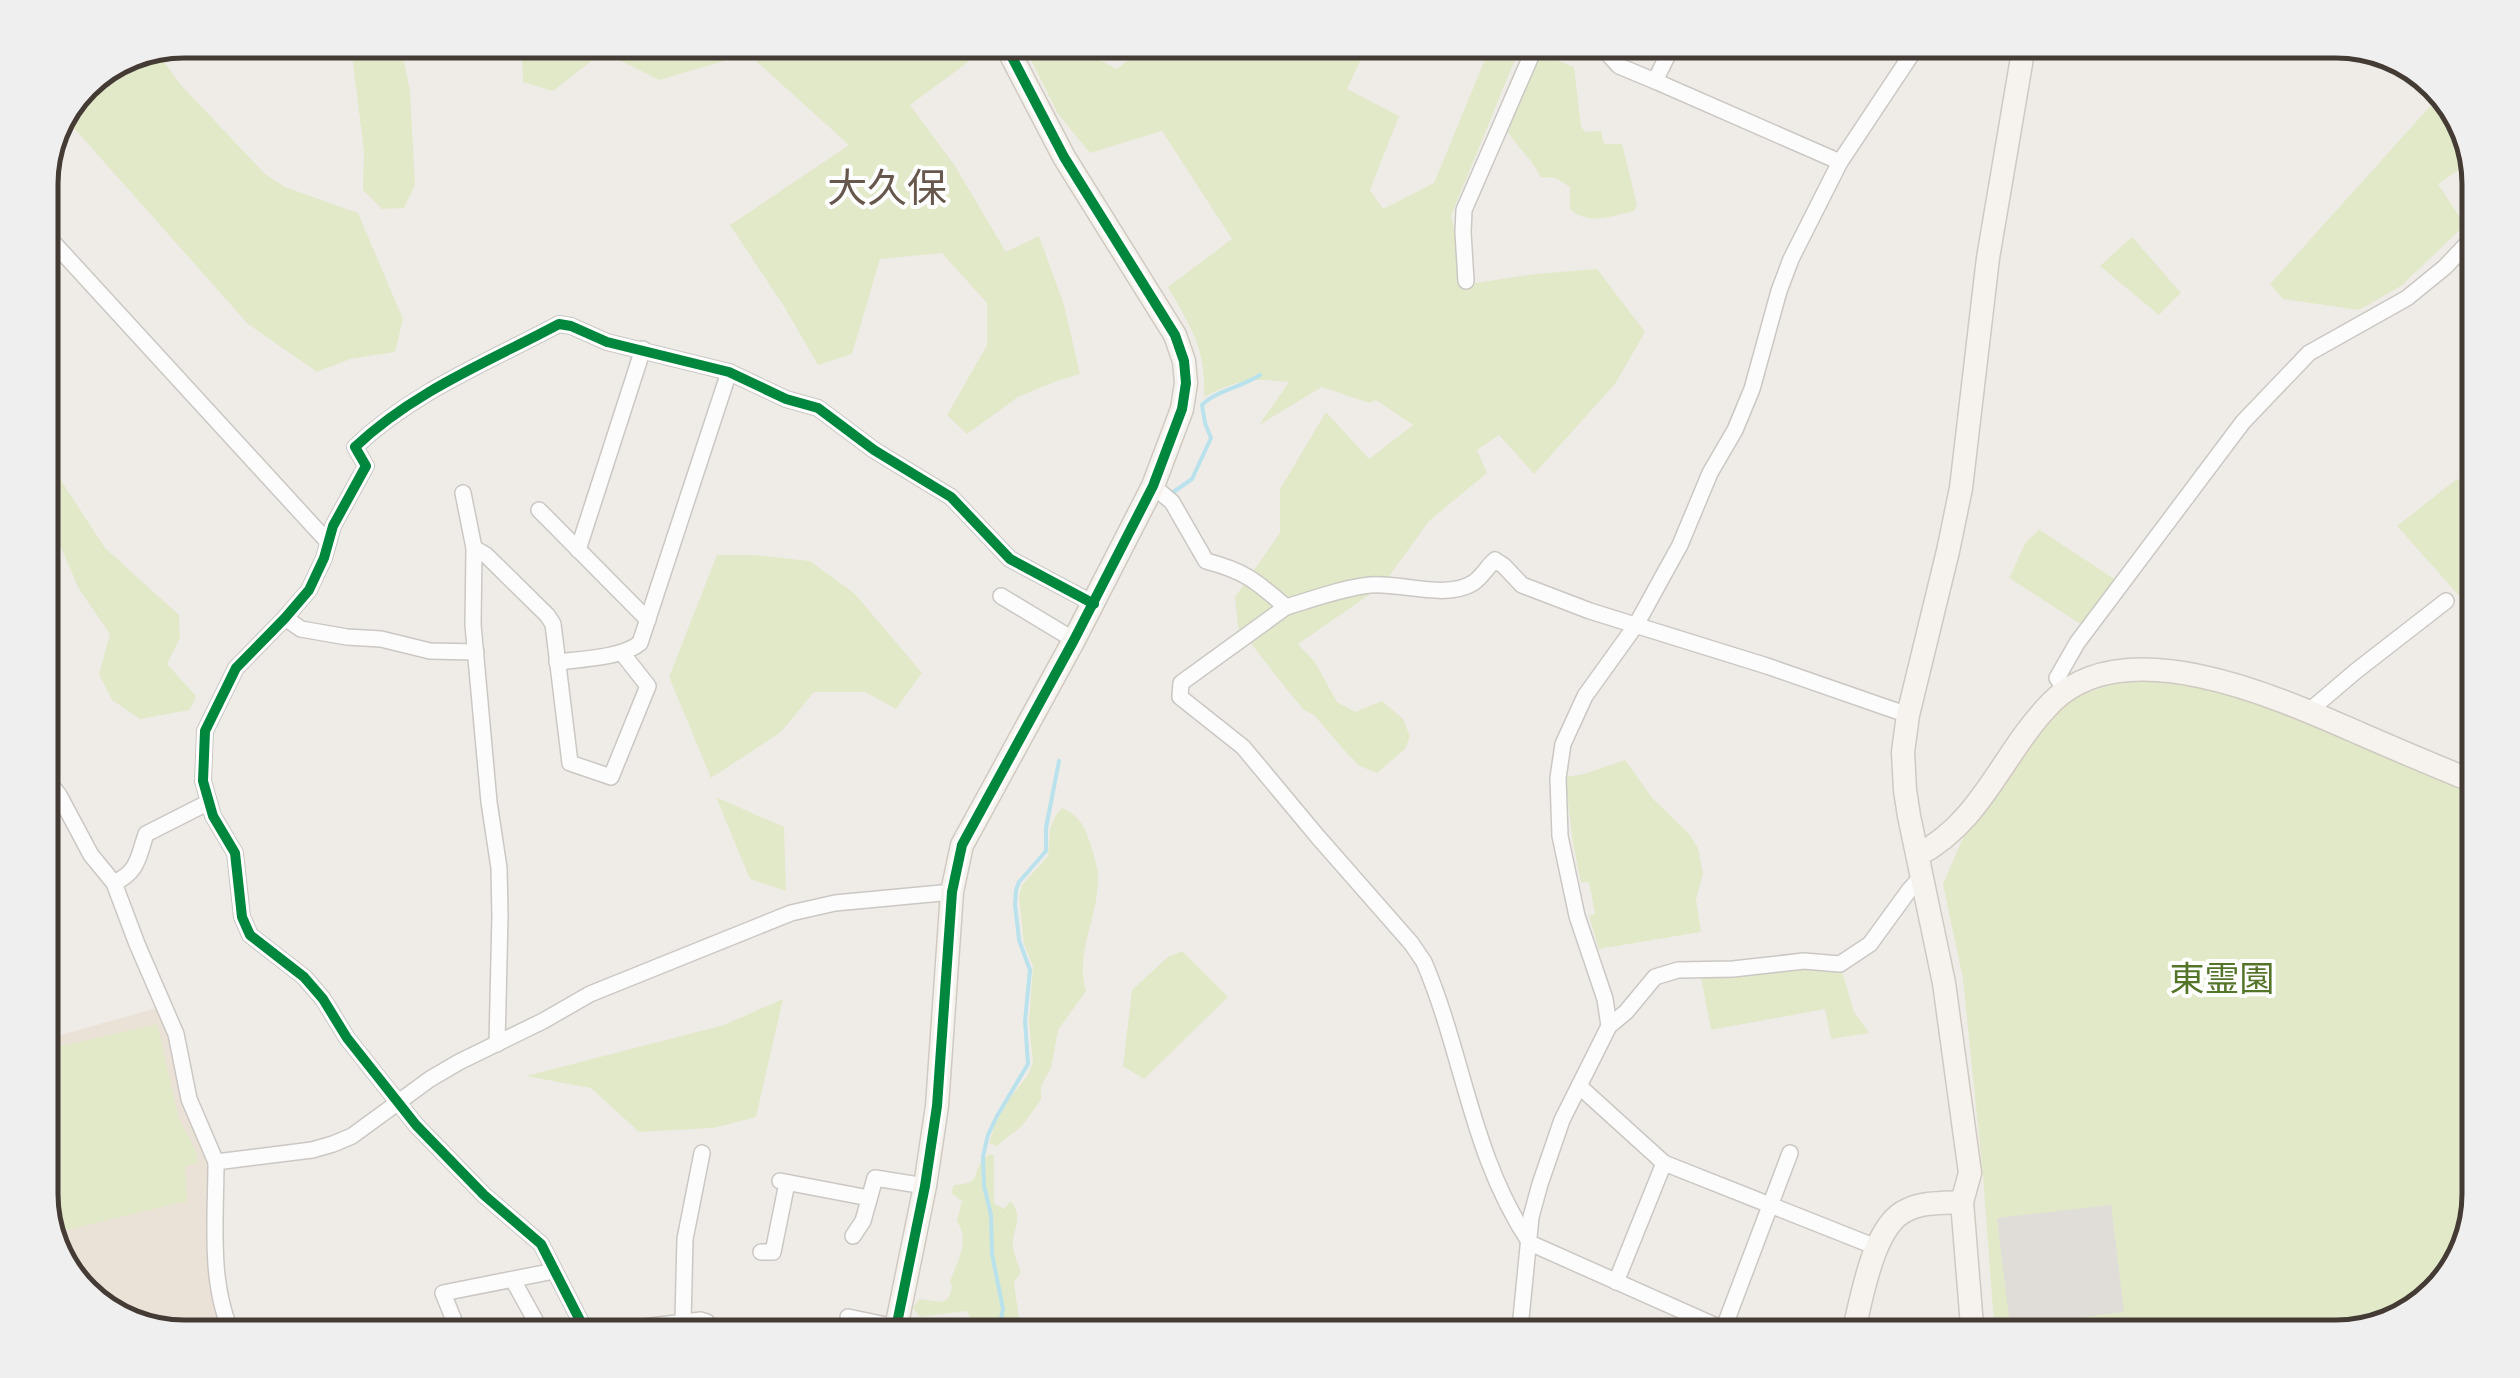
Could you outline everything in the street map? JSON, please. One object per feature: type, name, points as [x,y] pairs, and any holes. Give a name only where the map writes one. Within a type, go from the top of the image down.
[{"type":"street","points":[[897,1320],[937,1106],[952,892],[962,846],[1094,604],[1152,486],[1182,409],[1186,383],[1184,361],[1175,336],[1064,158],[1012,58]]},
{"type":"street","points":[[1466,280],[1464,210],[1530,58]]},
{"type":"street","points":[[1612,58],[1619,66],[1840,162]]},
{"type":"street","points":[[1655,81],[1666,58]]},
{"type":"street","points":[[1609,1026],[1605,1000],[1577,916],[1560,836],[1558,778],[1564,744],[1585,696],[1636,625],[1680,545],[1710,474],[1736,430],[1791,259],[1840,162],[1909,58]]},
{"type":"street","points":[[1972,1320],[1962,1202],[1970,1173],[1944,982],[1905,790],[1903,752],[1908,715],[1961,488],[1988,258],[2022,58]]},
{"type":"street","points":[[58,248],[327,541]]},
{"type":"street","points":[[2066,690],[2057,678],[2078,643],[2244,422],[2309,353],[2407,298],[2462,250]]},
{"type":"street","points":[[580,1320],[541,1244],[484,1195],[416,1125],[304,977],[250,935],[242,917],[235,853],[214,816],[203,781],[205,732],[236,668],[309,590],[324,558],[327,541],[366,466],[355,447],[380,422],[440,384],[559,324],[571,326],[608,342],[730,372],[786,399],[818,408],[874,450],[951,497],[1010,559],[1094,604]]},
{"type":"street","points":[[578,550],[643,349]]},
{"type":"street","points":[[557,662],[622,653],[640,643],[730,372]]},
{"type":"street","points":[[1152,486],[1172,502],[1206,561],[1253,578],[1286,607]]},
{"type":"street","points":[[463,493],[474,548],[473,625],[499,868],[497,1044]]},
{"type":"street","points":[[539,510],[648,620]]},
{"type":"street","points":[[474,548],[486,555],[552,624],[570,763],[611,777],[648,686],[622,653]]},
{"type":"street","points":[[1693,1320],[1530,1243],[1511,1216],[1486,1158],[1424,962],[1243,747],[1180,697],[1180,684],[1286,607],[1372,585],[1428,590],[1462,587],[1477,580],[1495,560],[1532,590],[1908,715]]},
{"type":"street","points":[[1001,596],[1074,640]]},
{"type":"street","points":[[2309,711],[2446,601]]},
{"type":"street","points":[[285,618],[302,629],[316,632],[381,639],[430,651],[476,652]]},
{"type":"street","points":[[1521,1320],[1531,1217],[1540,1184],[1562,1120],[1609,1026],[1655,977],[1678,970],[1804,961],[1840,964],[1870,944],[1921,865],[1966,820],[2033,726],[2066,690],[2121,672],[2186,673],[2231,683],[2309,711],[2462,776]]},
{"type":"street","points":[[58,794],[91,854],[114,883],[176,1034],[189,1099],[216,1162],[216,1268],[227,1320]]},
{"type":"street","points":[[114,883],[129,876],[146,834],[209,802]]},
{"type":"street","points":[[216,1162],[334,1144],[352,1136],[458,1062],[590,994],[790,913],[835,902],[952,892]]},
{"type":"street","points":[[1579,1086],[1664,1162],[1876,1246]]},
{"type":"street","points":[[683,1320],[685,1239],[702,1153]]},
{"type":"street","points":[[1727,1320],[1790,1153]]},
{"type":"street","points":[[1616,1282],[1664,1162]]},
{"type":"street","points":[[853,1236],[863,1221],[872,1182],[878,1177],[925,1186]]},
{"type":"street","points":[[761,1252],[773,1252],[783,1182],[869,1198]]},
{"type":"street","points":[[1857,1320],[1876,1246],[1894,1216],[1910,1208],[1962,1202]]},
{"type":"street","points":[[455,1320],[444,1293],[554,1271]]},
{"type":"street","points":[[513,1280],[535,1320]]},
{"type":"street","points":[[848,1317],[857,1320]]},
{"type":"shaded area","points":[[160,1007],[208,1156],[209,1285],[217,1320],[159,1318],[128,1307],[89,1277],[71,1250],[58,1202],[58,1036]]},
{"type":"shaded area","points":[[2111,1205],[2124,1312],[2059,1320],[2009,1320],[1997,1218]]},
{"type":"green space","points":[[352,58],[403,58],[410,92],[415,185],[404,208],[382,209],[363,190],[364,151]]},
{"type":"green space","points":[[522,58],[595,58],[553,91],[523,82]]},
{"type":"green space","points":[[615,58],[734,58],[659,80]]},
{"type":"green space","points":[[752,58],[974,58],[910,105],[955,166],[1006,252],[1039,236],[1064,305],[1080,374],[1018,397],[967,434],[947,415],[987,345],[987,303],[942,253],[880,259],[852,354],[818,365],[730,225],[849,145]]},
{"type":"green space","points":[[1030,58],[1096,58],[1117,69],[1130,58],[1362,58],[1347,89],[1399,116],[1370,190],[1383,209],[1434,183],[1486,58],[1516,58],[1451,216],[1469,284],[1597,269],[1645,332],[1615,384],[1534,474],[1499,435],[1477,450],[1487,473],[1429,521],[1382,586],[1298,644],[1315,662],[1337,702],[1355,712],[1382,701],[1403,719],[1410,736],[1405,749],[1377,773],[1360,766],[1284,686],[1238,627],[1235,597],[1280,533],[1280,489],[1326,412],[1369,459],[1413,425],[1376,400],[1369,403],[1322,387],[1259,425],[1289,382],[1245,381],[1204,397],[1200,351],[1168,287],[1232,239],[1162,131],[1090,153],[1058,114]]},
{"type":"green space","points":[[1539,58],[1551,58],[1574,67],[1581,127],[1586,132],[1601,131],[1604,144],[1622,144],[1637,205],[1634,211],[1600,218],[1585,217],[1570,209],[1570,187],[1556,178],[1540,177],[1507,131]]},
{"type":"green space","points":[[162,60],[181,85],[265,174],[285,187],[358,213],[403,319],[395,352],[350,359],[317,372],[248,324],[73,127],[84,107],[114,79],[135,67]]},
{"type":"green space","points":[[2433,103],[2449,128],[2460,159],[2461,168],[2438,184],[2462,220],[2462,228],[2401,286],[2359,310],[2283,299],[2270,284]]},
{"type":"green space","points":[[2132,237],[2181,293],[2159,315],[2100,266]]},
{"type":"green space","points":[[58,476],[105,548],[179,615],[180,638],[167,664],[196,696],[190,710],[140,719],[112,700],[99,674],[110,634],[79,589],[58,541]]},
{"type":"green space","points":[[2457,479],[2462,483],[2462,599],[2397,526]]},
{"type":"green space","points":[[2042,527],[2040,530],[2116,580],[2082,625],[2009,578],[2026,542]]},
{"type":"green space","points":[[717,555],[810,561],[855,594],[922,673],[896,709],[865,692],[814,692],[781,732],[711,778],[669,677]]},
{"type":"green space","name":"東霊園","points":[[2135,681],[2187,684],[2253,698],[2462,785],[2460,1219],[2449,1250],[2431,1277],[2385,1311],[2336,1320],[1994,1320],[1963,979],[1943,884],[1962,840],[2006,784],[2043,727],[2078,696]]},
{"type":"green space","points":[[1625,760],[1653,799],[1698,848],[1703,874],[1696,900],[1701,932],[1599,949],[1589,916],[1595,914],[1589,882],[1581,883],[1573,843],[1565,777]]},
{"type":"green space","points":[[716,797],[784,827],[786,891],[750,879]]},
{"type":"green space","points":[[1062,808],[1083,827],[1098,872],[1083,963],[1086,991],[1058,1030],[1051,1068],[1041,1086],[1041,1100],[1021,1127],[996,1146],[989,1143],[995,1124],[1033,1063],[1029,1022],[1033,966],[1024,944],[1019,896],[1022,885],[1048,856],[1050,829]]},
{"type":"green space","points":[[1182,951],[1228,997],[1144,1079],[1123,1066],[1132,990],[1168,957]]},
{"type":"green space","points":[[1805,968],[1842,971],[1854,1012],[1869,1033],[1831,1039],[1825,1009],[1711,1030],[1701,977]]},
{"type":"green space","points":[[783,999],[756,1117],[713,1128],[639,1132],[591,1088],[526,1076],[724,1025]]},
{"type":"green space","points":[[157,1024],[179,1119],[196,1151],[198,1163],[185,1166],[187,1201],[63,1231],[58,1202],[58,1047]]},
{"type":"green space","points":[[994,1155],[994,1203],[1004,1209],[1011,1201],[1017,1213],[1013,1248],[1021,1272],[1014,1282],[1019,1320],[972,1320],[966,1311],[920,1317],[913,1308],[919,1299],[948,1299],[963,1244],[957,1221],[962,1201],[951,1193],[954,1185],[974,1179],[982,1161]]},
{"type":"waterway","points":[[1172,493],[1192,479],[1211,438],[1202,405],[1260,375]]},
{"type":"waterway","points":[[1001,1320],[1003,1309],[992,1254],[983,1156],[997,1116],[1028,1064],[1025,1021],[1030,970],[1019,940],[1016,890],[1046,851],[1046,828],[1059,761]]},
{"type":"cycle path","points":[[898,1320],[937,1106],[952,892],[962,845],[1153,486],[1182,409],[1186,383],[1175,335],[1064,157],[1012,58]]},
{"type":"cycle path","points":[[580,1320],[541,1244],[484,1195],[416,1125],[304,977],[250,935],[242,917],[235,853],[213,816],[203,781],[205,731],[236,668],[309,590],[333,526],[366,466],[355,447],[402,410],[452,379],[559,324],[571,326],[607,342],[729,372],[786,399],[818,408],[874,450],[951,497],[1010,559],[1094,604]]},
{"type":"district","name":"大久保","points":[[887,189]]}]
